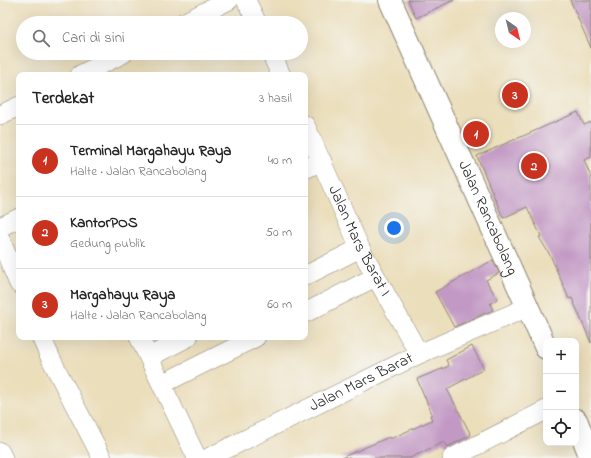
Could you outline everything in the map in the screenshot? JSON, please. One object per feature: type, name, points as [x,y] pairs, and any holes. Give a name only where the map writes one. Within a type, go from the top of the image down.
[{"type":"street","points":[[197,16],[229,0]]},
{"type":"street","points":[[246,0],[253,16]]},
{"type":"street","name":"Jalan Rancabolang","points":[[390,0],[522,309],[543,343]]},
{"type":"street","points":[[86,72],[110,60]]},
{"type":"street","points":[[274,60],[280,72]]},
{"type":"street","points":[[0,115],[16,107]]},
{"type":"street","name":"Jalan Mars Barat I","points":[[308,131],[360,248],[419,354]]},
{"type":"street","points":[[308,168],[322,161]]},
{"type":"street","points":[[0,227],[16,219]]},
{"type":"street","points":[[0,239],[16,277]]},
{"type":"street","points":[[308,274],[360,248]]},
{"type":"street","points":[[308,310],[375,277]]},
{"type":"street","name":"Jalan Mars Barat","points":[[208,458],[419,354],[522,309]]},
{"type":"street","points":[[42,340],[102,458]]},
{"type":"street","points":[[140,340],[197,458]]},
{"type":"street","points":[[149,357],[182,340]]},
{"type":"street","points":[[162,384],[250,340]]},
{"type":"street","points":[[452,458],[471,454],[543,412]]},
{"type":"street","points":[[579,428],[591,458]]},
{"type":"street","points":[[0,452],[3,458]]},
{"type":"building","points":[[408,0],[454,0],[416,18]]},
{"type":"building","points":[[570,0],[591,0],[591,48]]},
{"type":"building","points":[[578,112],[584,125],[591,122],[591,157],[584,160],[591,177],[591,343],[572,298],[569,299],[551,257],[539,237],[541,236],[527,207],[503,218],[477,156]]},
{"type":"building","points":[[493,260],[499,273],[486,280],[497,299],[490,304],[493,310],[454,327],[435,292]]},
{"type":"building","points":[[472,346],[484,369],[447,389],[471,435],[447,447],[444,442],[410,458],[341,458],[389,437],[390,439],[432,420],[430,415],[432,414],[417,379],[449,366],[446,360]]},
{"type":"place","name":"Margahayu Raya","points":[[515,95]]},
{"type":"place","name":"Terminal Margahayu Raya","points":[[476,134]]},
{"type":"place","name":"KantorPOS","points":[[534,166]]}]
